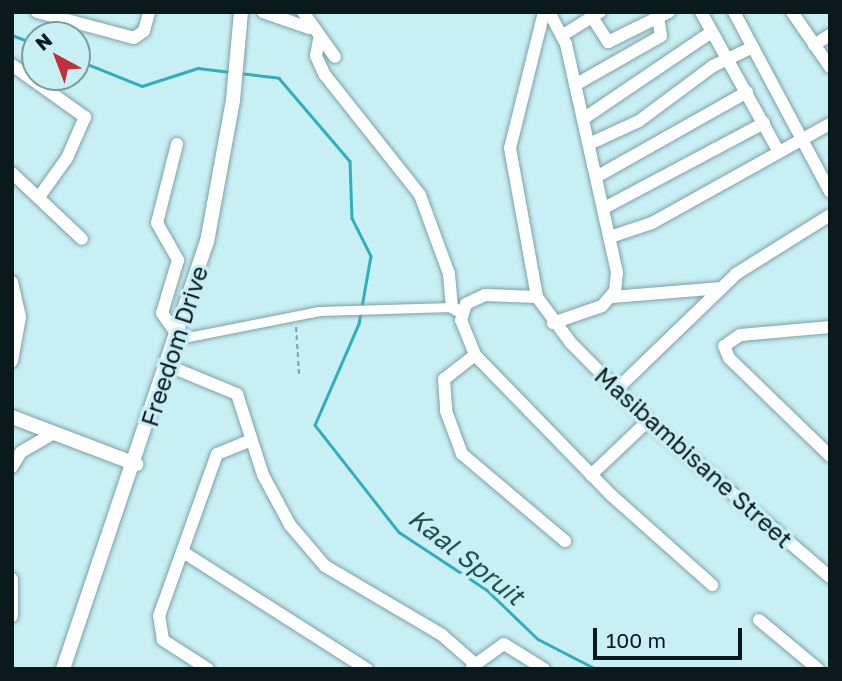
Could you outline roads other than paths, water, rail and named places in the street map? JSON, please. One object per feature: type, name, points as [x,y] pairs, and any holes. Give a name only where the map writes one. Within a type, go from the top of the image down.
[{"type":"street","points":[[37,12],[134,38],[145,32],[149,12]]},
{"type":"street","name":"Freedom Drive","points":[[63,669],[179,338],[216,206],[233,100],[241,12]]},
{"type":"street","points":[[263,12],[309,28]]},
{"type":"street","points":[[303,12],[309,28],[335,57]]},
{"type":"street","name":"Masibambisane Street","points":[[544,12],[510,149],[537,297],[553,323],[648,421],[830,577]]},
{"type":"street","points":[[550,12],[563,35],[613,236],[612,297]]},
{"type":"street","points":[[701,12],[710,33],[747,92],[779,152]]},
{"type":"street","points":[[734,12],[830,192]]},
{"type":"street","points":[[792,12],[830,67]]},
{"type":"street","points":[[563,35],[596,15],[607,42],[663,15]]},
{"type":"street","points":[[575,86],[661,36],[663,15]]},
{"type":"street","points":[[583,119],[710,33]]},
{"type":"street","points":[[814,45],[830,35]]},
{"type":"street","points":[[319,40],[316,56],[326,75],[420,195],[449,274],[456,310],[475,355],[590,475],[712,585]]},
{"type":"street","points":[[589,144],[639,121],[727,60],[753,47]]},
{"type":"street","points":[[12,65],[85,117],[67,158],[39,197]]},
{"type":"street","points":[[598,176],[747,92]]},
{"type":"street","points":[[606,207],[764,124]]},
{"type":"street","points":[[613,236],[652,223],[830,124]]},
{"type":"street","points":[[177,145],[157,223],[178,260],[162,313],[179,338],[319,311],[371,307],[456,310],[478,296],[537,297]]},
{"type":"street","points":[[12,173],[82,239]]},
{"type":"street","points":[[616,390],[722,288],[764,254],[830,215]]},
{"type":"street","points":[[12,282],[20,317],[12,361]]},
{"type":"street","points":[[553,323],[600,308],[612,297],[722,288]]},
{"type":"street","points":[[830,326],[740,335],[724,346],[729,358],[830,456]]},
{"type":"street","points":[[475,355],[444,379],[446,411],[462,454],[565,541]]},
{"type":"street","points":[[169,366],[232,389],[245,406],[249,441],[286,519],[325,566],[442,635],[473,666],[504,644],[544,669]]},
{"type":"street","points":[[12,417],[136,464]]},
{"type":"street","points":[[590,475],[648,421]]},
{"type":"street","points":[[12,467],[21,452],[55,432]]},
{"type":"street","points":[[208,669],[171,647],[158,631],[219,452],[249,441]]},
{"type":"street","points":[[183,552],[367,669]]},
{"type":"street","points":[[12,579],[12,616]]},
{"type":"street","points":[[759,620],[818,669]]},
{"type":"waterway","name":"Kaal Spruit","points":[[12,35],[21,39]]},
{"type":"waterway","name":"Kaal Spruit","points":[[91,66],[142,86],[198,68],[230,72]]},
{"type":"waterway","name":"Kaal Spruit","points":[[240,73],[279,78],[350,161],[352,218],[371,256],[359,324],[315,425],[399,532],[487,590],[538,639],[596,669]]}]
